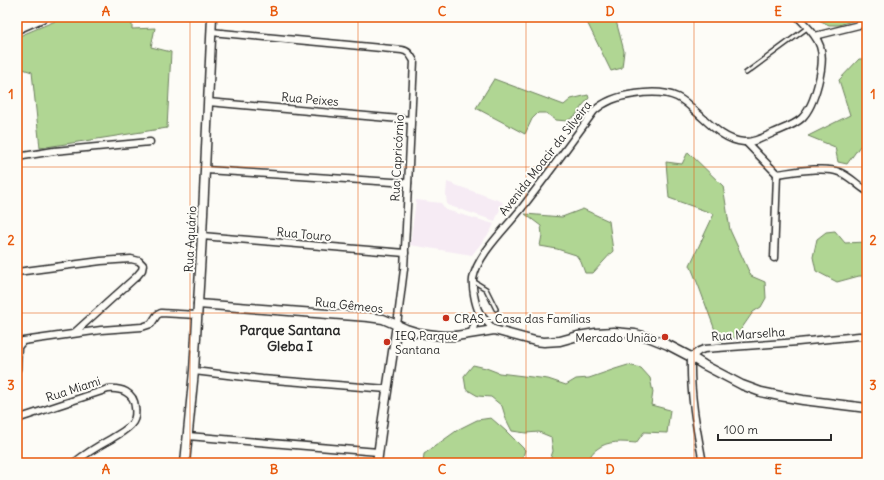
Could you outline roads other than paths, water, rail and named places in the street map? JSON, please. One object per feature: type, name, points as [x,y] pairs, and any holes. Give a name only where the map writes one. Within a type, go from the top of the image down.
[{"type":"main road","points":[[17,19],[21,17]]},
{"type":"main road","points":[[17,28],[42,17]]},
{"type":"street","name":"Rua Aquário","points":[[185,463],[194,371],[206,170],[212,17]]},
{"type":"street","points":[[746,142],[757,140],[802,119],[809,110],[818,82],[821,65],[820,47],[815,36],[798,17]]},
{"type":"street","points":[[815,36],[867,23]]},
{"type":"street","name":"Rua Capricórnio","points":[[211,32],[406,51],[414,61],[403,279],[377,463]]},
{"type":"street","name":"Avenida Moacir da Silveira","points":[[494,330],[479,312],[473,287],[475,272],[479,263],[520,211],[594,111],[601,105],[611,99],[624,95],[644,92],[661,93],[678,97],[724,136],[734,141],[746,142]]},
{"type":"street","name":"Rua Peixes","points":[[208,102],[411,120]]},
{"type":"street","points":[[17,157],[54,151],[150,142]]},
{"type":"street","points":[[746,142],[777,174],[774,258]]},
{"type":"street","points":[[777,174],[826,169],[833,170],[849,178],[867,191]]},
{"type":"street","points":[[206,170],[408,183]]},
{"type":"street","name":"Rua Touro","points":[[202,236],[405,253]]},
{"type":"street","points":[[17,272],[101,261],[131,259],[139,261],[142,265],[142,270],[137,276],[74,333]]},
{"type":"street","name":"Rua Gêmeos","points":[[198,304],[383,319],[413,332],[430,335],[456,336],[494,330]]},
{"type":"street","points":[[471,334],[479,312]]},
{"type":"street","points":[[17,369],[18,347],[23,340],[101,330],[142,327],[151,324],[156,315],[162,313],[197,315]]},
{"type":"street","points":[[494,330],[535,342],[560,341],[596,333],[625,332],[659,341],[742,385],[761,392],[802,400],[867,408]]},
{"type":"street","name":"Rua Marselha","points":[[691,357],[704,349],[867,336]]},
{"type":"street","points":[[691,357],[692,403],[703,463]]},
{"type":"street","points":[[194,371],[262,379],[387,389]]},
{"type":"street","name":"Rua Miami","points":[[17,419],[108,390],[122,390],[127,392],[135,403],[136,416],[132,423],[126,430],[74,463]]},
{"type":"street","points":[[188,436],[378,452]]},
{"type":"lane","points":[[746,73],[807,28]]},
{"type":"lane","points":[[473,281],[486,289],[496,309]]},
{"type":"place","name":"CRAS - Casa das Famílias","points":[[446,318]]},
{"type":"place","name":"Mercado União","points":[[665,337]]},
{"type":"place","name":"IEQ Parque Santana","points":[[387,342]]},
{"type":"district","name":"Parque Santana Gleba I","points":[[290,338]]}]
